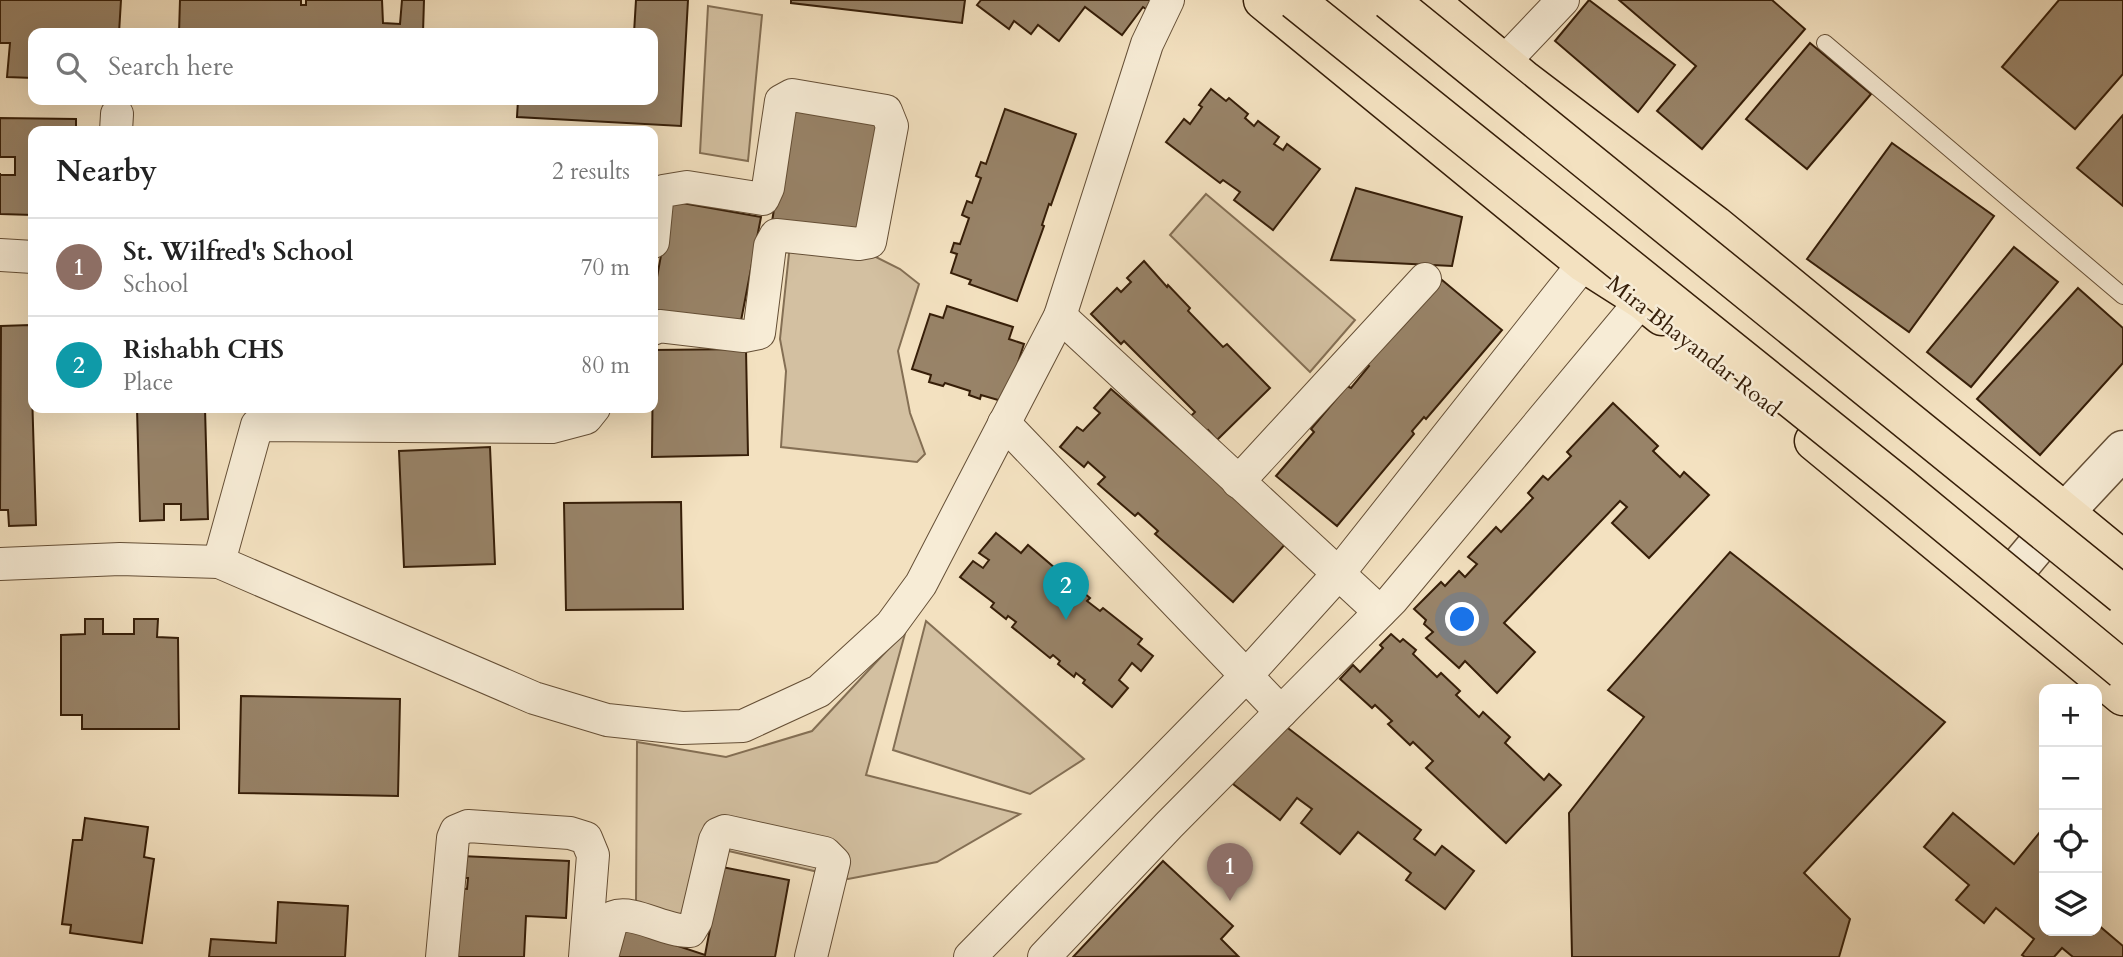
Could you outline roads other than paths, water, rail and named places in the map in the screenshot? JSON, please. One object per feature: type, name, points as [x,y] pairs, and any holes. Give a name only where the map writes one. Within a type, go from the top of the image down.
[{"type":"main road","name":"Mira Bhayandar Road","points":[[1263,0],[1584,263],[1642,300],[2123,696]]},
{"type":"main road","points":[[1296,0],[1900,486],[2123,670]]},
{"type":"main road","points":[[1389,0],[2123,596]]},
{"type":"main road","points":[[1428,0],[1723,231],[2123,560]]},
{"type":"street","points":[[0,564],[120,559],[219,562],[534,698],[607,720],[682,728],[743,726],[819,691],[891,625],[921,584],[1060,316],[1147,44],[1168,0]]},
{"type":"street","points":[[1504,62],[1563,0]]},
{"type":"street","points":[[658,199],[663,191],[687,187],[763,199],[768,188],[781,101],[792,95],[886,111],[892,126],[870,242],[859,244],[776,235],[771,246],[759,332],[744,336],[658,326]]},
{"type":"street","points":[[0,256],[28,257]]},
{"type":"street","points":[[970,957],[1245,677],[1338,574],[1584,263]]},
{"type":"street","points":[[1238,482],[1425,279]]},
{"type":"street","points":[[1044,957],[1380,612],[1642,300]]},
{"type":"street","points":[[1060,316],[1380,612]]},
{"type":"street","points":[[219,562],[256,416],[552,427],[586,418],[590,413]]},
{"type":"street","points":[[1004,423],[1281,712]]},
{"type":"street","points":[[1998,592],[2065,512],[2123,450]]},
{"type":"street","points":[[442,957],[453,838],[456,831],[468,826],[570,833],[586,838],[593,855],[585,957]]},
{"type":"street","points":[[602,957],[613,917],[619,915],[628,915],[668,929],[690,931],[696,921],[715,840],[718,834],[725,831],[825,853],[834,862],[811,957]]},
{"type":"lane","points":[[1825,43],[2123,296]]},
{"type":"place","name":"Rishabh CHS","points":[[1066,620]]},
{"type":"place","name":"St. Wilfred's School","points":[[1230,901]]}]
